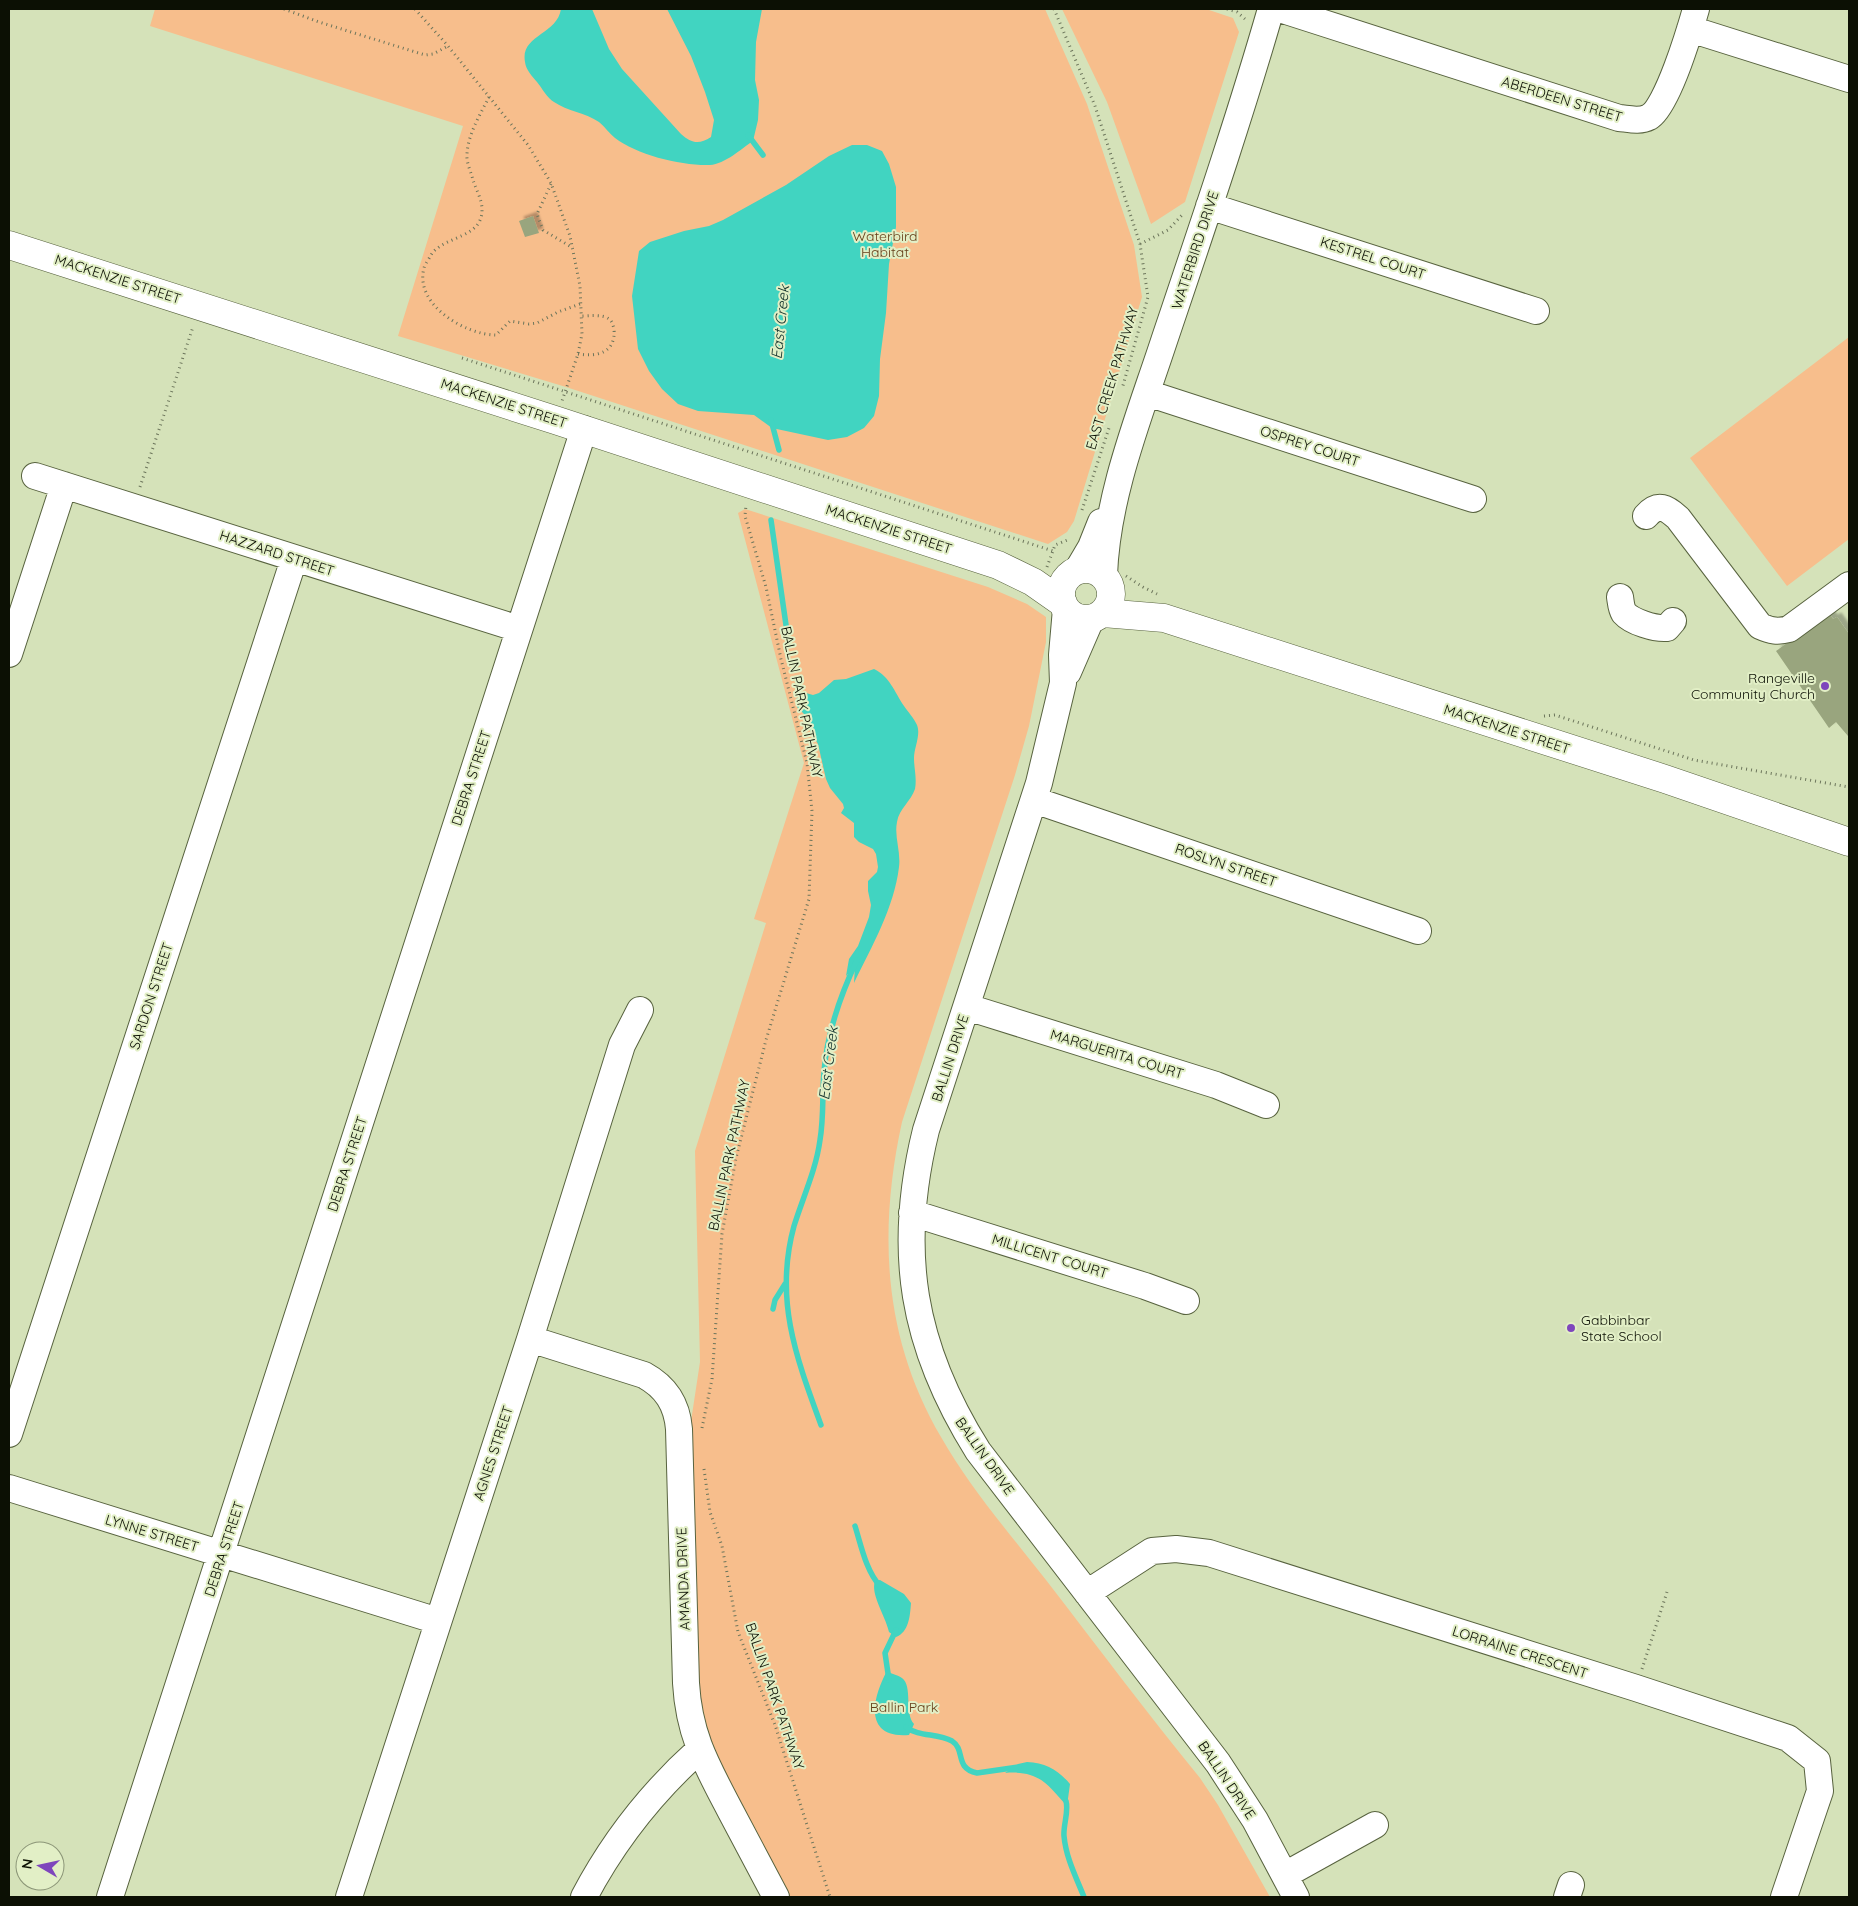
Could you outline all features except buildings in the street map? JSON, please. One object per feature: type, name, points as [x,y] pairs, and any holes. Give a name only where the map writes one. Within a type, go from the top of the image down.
[{"type":"main road","name":"MACKENZIE STREET","points":[[9,244],[998,565],[1033,582],[1081,611],[1164,618]]},
{"type":"main road","name":"MACKENZIE STREET","points":[[998,565],[1076,572],[1164,618],[1665,779],[1849,842]]},
{"type":"main road","points":[[1076,572],[1111,601],[1081,611],[1061,590],[1076,572]]},
{"type":"street","name":"WATERBIRD DRIVE","points":[[1076,572],[1091,547],[1116,490],[1271,9]]},
{"type":"street","name":"ABERDEEN STREET","points":[[1280,9],[1619,118],[1637,120],[1650,117],[1663,101],[1693,19],[1849,79]]},
{"type":"street","name":"KESTREL COURT","points":[[1209,206],[1536,311]]},
{"type":"street","name":"OSPREY COURT","points":[[1147,393],[1473,499]]},
{"type":"street","name":"DEBRA STREET","points":[[110,1897],[584,430]]},
{"type":"street","name":"HAZZARD STREET","points":[[35,476],[519,629]]},
{"type":"street","points":[[9,654],[64,485]]},
{"type":"street","points":[[1646,516],[1651,510],[1659,508],[1668,510],[1678,518],[1760,626],[1768,630],[1778,632],[1789,629],[1849,585]]},
{"type":"street","name":"SARDON STREET","points":[[9,1434],[294,559]]},
{"type":"street","points":[[1620,597],[1621,607],[1626,615],[1637,621],[1660,629],[1667,628],[1672,621]]},
{"type":"street","name":"BALLIN DRIVE","points":[[1081,611],[1062,684],[1047,754],[1034,800],[926,1130],[919,1161],[912,1213],[912,1257],[920,1316],[936,1372],[948,1400],[978,1451],[1218,1763],[1255,1820],[1296,1897]]},
{"type":"street","name":"ROSLYN STREET","points":[[1034,800],[1418,930]]},
{"type":"street","name":"MARGUERITA COURT","points":[[967,1007],[1216,1085],[1266,1105]]},
{"type":"street","name":"AGNES STREET","points":[[349,1897],[530,1339],[622,1045],[640,1010]]},
{"type":"street","name":"MILLICENT COURT","points":[[912,1213],[1145,1286],[1186,1301]]},
{"type":"street","name":"AMANDA DRIVE","points":[[530,1339],[644,1375],[666,1392],[676,1409],[679,1429],[687,1705],[699,1750],[776,1897]]},
{"type":"street","name":"LYNNE STREET","points":[[9,1488],[438,1621]]},
{"type":"street","name":"LORRAINE CRESCENT","points":[[1087,1593],[1152,1551],[1176,1549],[1209,1553],[1788,1738],[1817,1761],[1820,1791],[1784,1897]]},
{"type":"street","points":[[584,1897],[612,1848],[631,1821],[652,1795],[699,1750]]},
{"type":"street","points":[[1284,1875],[1376,1825]]},
{"type":"path","points":[[284,9],[319,22],[425,55],[433,54],[448,46]]},
{"type":"path","points":[[415,9],[448,46],[528,145],[551,183],[573,248],[580,286],[582,334],[578,354],[565,391]]},
{"type":"path","name":"EAST CREEK PATHWAY","points":[[1054,9],[1095,106],[1140,244],[1148,297],[1121,394]]},
{"type":"path","points":[[489,98],[470,136],[467,156],[482,209],[479,221],[476,228],[433,252],[424,268],[424,287],[435,308],[447,318],[486,335],[496,335],[510,321],[528,324],[537,323],[558,312],[580,304]]},
{"type":"path","points":[[551,183],[537,214],[542,230],[573,248]]},
{"type":"path","points":[[134,507],[200,305]]},
{"type":"path","points":[[578,354],[595,355],[604,352],[611,346],[614,337],[613,325],[610,319],[581,316]]},
{"type":"path","points":[[462,358],[565,391],[1076,572]]},
{"type":"path","name":"EAST CREEK PATHWAY","points":[[1080,514],[1112,421]]},
{"type":"path","name":"BALLIN PARK PATHWAY","points":[[702,1431],[712,1379],[722,1234],[736,1158],[766,1040],[809,899],[812,811],[807,763],[781,659],[766,587],[746,516],[746,502]]},
{"type":"path","points":[[1074,533],[1069,540],[1056,545],[1076,572]]},
{"type":"path","points":[[1535,714],[1555,715],[1694,760],[1849,787]]},
{"type":"path","name":"BALLIN PARK PATHWAY","points":[[704,1467],[710,1512],[722,1546],[738,1632],[774,1725],[830,1897]]},
{"type":"path","points":[[1636,1688],[1667,1592]]},
{"type":"green space","name":"Waterbird Habitat","points":[[155,9],[1045,9],[1087,104],[1134,245],[1142,297],[1074,521],[1067,532],[1048,544],[566,387],[398,336],[463,126],[150,26]]},
{"type":"green space","points":[[1062,9],[1206,9],[1233,18],[1239,32],[1185,202],[1151,224],[1107,102]]},
{"type":"green space","points":[[1849,337],[1849,539],[1787,586],[1690,458]]},
{"type":"green space","name":"Ballin Park","points":[[745,509],[988,587],[1027,604],[1046,617],[1046,642],[1029,726],[1015,775],[902,1122],[894,1163],[888,1244],[891,1284],[897,1323],[907,1361],[922,1400],[952,1456],[991,1510],[1200,1778],[1218,1805],[1270,1897],[789,1897],[713,1753],[698,1703],[690,1428],[700,1362],[695,1151],[766,923],[754,919],[804,763],[738,513]]},
{"type":"water","points":[[561,9],[592,9],[609,49],[622,69],[681,134],[692,141],[699,142],[711,137],[714,120],[691,56],[667,9],[762,9],[756,42],[755,80],[759,100],[758,120],[753,141],[727,159],[716,164],[686,164],[635,150],[615,138],[594,119],[565,108],[551,100],[528,70],[525,62],[525,53],[533,40],[547,30],[558,18]]},
{"type":"water","points":[[852,145],[867,145],[882,151],[889,164],[896,187],[896,227],[889,264],[886,313],[880,359],[879,396],[874,416],[864,428],[847,437],[828,440],[772,428],[754,415],[698,411],[678,404],[662,389],[649,371],[638,349],[632,296],[639,251],[650,242],[684,231],[709,226],[723,220],[786,185],[829,156]]},
{"type":"water","points":[[874,669],[888,680],[917,725],[918,733],[914,758],[916,785],[898,817],[896,833],[899,867],[892,897],[881,926],[854,983],[855,966],[846,976],[849,959],[858,946],[869,917],[871,905],[868,881],[877,872],[876,854],[873,849],[859,842],[854,837],[854,823],[841,813],[844,808],[843,804],[830,788],[818,744],[808,727],[805,715],[797,707],[796,699],[806,693],[813,695],[819,693],[834,680],[846,679]]},
{"type":"water","points":[[880,1580],[904,1594],[911,1603],[906,1627],[896,1637],[889,1632],[876,1599],[875,1581]]},
{"type":"water","points":[[887,1671],[902,1678],[907,1687],[909,1713],[914,1724],[909,1735],[894,1735],[884,1730],[878,1724],[875,1715],[875,1704]]},
{"type":"water","points":[[1027,1762],[1051,1768],[1070,1784],[1067,1806],[1048,1785],[1034,1776],[1005,1773],[1018,1764]]},
{"type":"waterway","name":"East Creek","points":[[748,135],[763,155]]},
{"type":"waterway","name":"East Creek","points":[[771,420],[779,450]]},
{"type":"waterway","name":"East Creek","points":[[771,520],[787,632]]},
{"type":"waterway","name":"East Creek","points":[[821,1425],[796,1351],[787,1303],[786,1278],[788,1253],[794,1226],[818,1151],[822,1123],[824,1072],[831,1028],[845,987],[857,960]]},
{"type":"waterway","points":[[773,1309],[775,1300],[785,1284]]},
{"type":"waterway","name":"East Creek","points":[[855,1526],[871,1573],[880,1586]]},
{"type":"waterway","name":"East Creek","points":[[889,1680],[885,1653],[896,1630]]},
{"type":"waterway","name":"East Creek","points":[[906,1727],[917,1732],[952,1741],[959,1749],[965,1767],[970,1771],[977,1773],[1019,1767]]},
{"type":"waterway","name":"East Creek","points":[[1066,1801],[1065,1844],[1084,1897]]},
{"type":"place","name":"Rangeville Community Church","points":[[1825,686]]},
{"type":"place","name":"Gabbinbar State School","points":[[1571,1328]]}]
